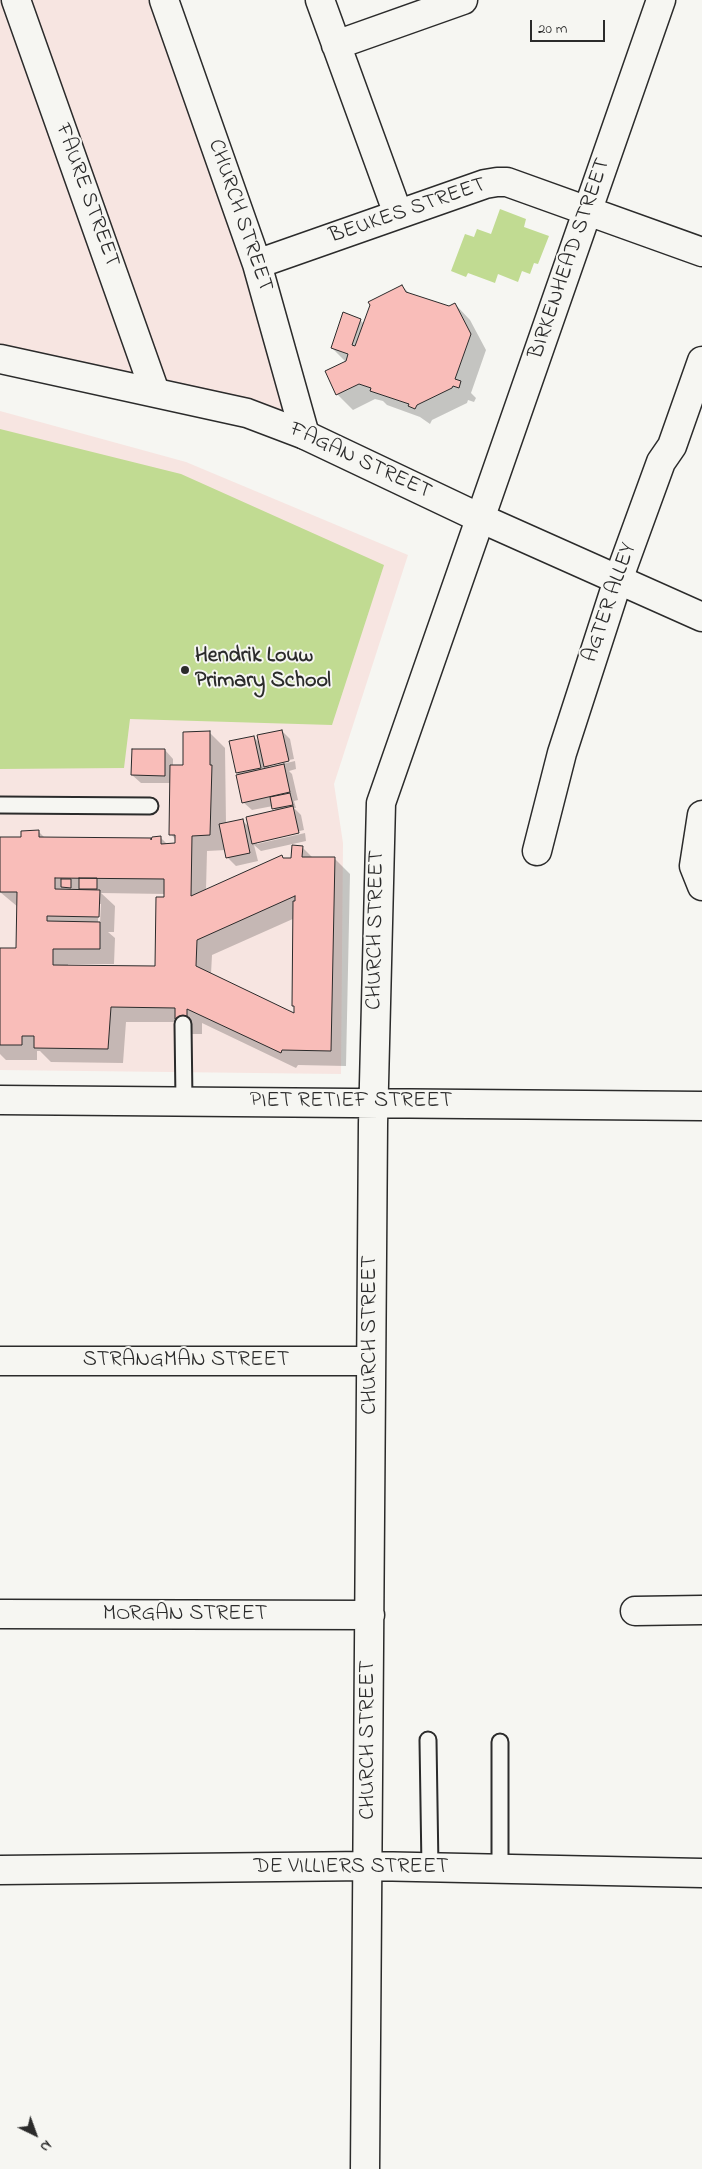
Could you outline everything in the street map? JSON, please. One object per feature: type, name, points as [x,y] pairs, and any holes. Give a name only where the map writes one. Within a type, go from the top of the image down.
[{"type":"street","name":"FAURE STREET","points":[[16,0],[155,392]]},
{"type":"street","name":"CHURCH STREET","points":[[164,0],[257,264],[305,435]]},
{"type":"street","points":[[320,0],[398,214]]},
{"type":"street","points":[[336,45],[463,0]]},
{"type":"street","name":"BIRKENHEAD STREET","points":[[480,518],[661,0]]},
{"type":"street","name":"BEUKES STREET","points":[[257,264],[485,184],[497,182],[507,182],[702,252]]},
{"type":"street","name":"FAGAN STREET","points":[[0,358],[247,413],[305,435],[480,518],[702,617]]},
{"type":"street","name":"AGTER ALLEY","points":[[537,852],[562,753],[618,580],[661,462],[672,446],[702,361]]},
{"type":"street","name":"CHURCH STREET","points":[[365,2169],[375,972],[381,803],[480,518]]},
{"type":"street","points":[[702,815],[694,866],[702,886]]},
{"type":"street","name":"PIET RETIEF STREET","points":[[0,1100],[702,1106]]},
{"type":"street","name":"STRANGMAN STREET","points":[[0,1360],[371,1361]]},
{"type":"street","points":[[635,1611],[702,1610]]},
{"type":"street","name":"MORGAN STREET","points":[[0,1614],[370,1615]]},
{"type":"street","name":"DE VILLIERS STREET","points":[[0,1870],[369,1866],[702,1873]]},
{"type":"lane","points":[[0,805],[150,806]]},
{"type":"lane","points":[[184,1024],[184,1101]]},
{"type":"lane","points":[[428,1740],[430,1868]]},
{"type":"lane","points":[[500,1742],[500,1870]]},
{"type":"shaded area","points":[[0,0],[163,0],[304,435],[0,359]]},
{"type":"shaded area","name":"Hendrik Louw Primary School","points":[[0,411],[186,462],[408,555],[334,784],[343,843],[341,1074],[0,1070]]},
{"type":"green space","points":[[500,209],[526,219],[524,227],[549,236],[538,264],[534,263],[530,274],[522,271],[518,282],[498,274],[495,283],[468,273],[466,277],[451,271],[465,234],[474,237],[477,229],[491,234]]},
{"type":"green space","points":[[0,429],[181,474],[384,565],[332,725],[130,719],[124,768],[0,769]]},
{"type":"building","points":[[402,285],[406,292],[449,306],[455,303],[471,334],[455,379],[461,381],[459,388],[453,386],[417,405],[415,409],[408,406],[409,404],[370,391],[371,388],[359,384],[336,395],[325,371],[346,361],[348,354],[331,348],[343,312],[361,319],[352,345],[355,346],[370,305],[368,302]]},
{"type":"building","points":[[282,730],[289,761],[264,767],[257,735]]},
{"type":"building","points":[[210,731],[210,765],[212,765],[210,835],[192,836],[191,896],[282,855],[283,858],[291,858],[292,845],[303,846],[302,857],[335,857],[331,1051],[282,1050],[281,1053],[187,1009],[187,1019],[175,1019],[175,1008],[111,1007],[108,1049],[34,1048],[34,1036],[22,1036],[22,1045],[0,1045],[0,948],[16,948],[17,892],[0,892],[0,837],[21,837],[21,831],[39,830],[39,837],[151,838],[151,840],[152,837],[161,836],[161,844],[175,843],[175,835],[169,835],[170,765],[183,765],[183,732]],"holes":[[[55,878],[164,879],[164,897],[156,897],[155,966],[53,965],[53,949],[100,949],[100,922],[47,921],[47,916],[99,917],[100,890],[55,889]],[[295,896],[295,901],[293,901],[292,1006],[294,1006],[294,1013],[196,966],[197,940]]]},
{"type":"building","points":[[254,736],[261,768],[236,773],[229,741]]},
{"type":"building","points":[[132,749],[165,749],[165,776],[131,775]]},
{"type":"building","points":[[284,764],[290,792],[242,803],[236,775]]},
{"type":"building","points":[[290,793],[293,805],[272,809],[270,797]]},
{"type":"building","points":[[293,806],[299,833],[252,844],[246,817]]},
{"type":"building","points":[[243,819],[250,853],[226,858],[219,824]]},
{"type":"building","points":[[79,878],[97,878],[97,889],[79,889]]},
{"type":"building","points":[[61,879],[71,879],[71,888],[61,887]]},
{"type":"place","name":"Hendrik Louw Primary School","points":[[185,670]]}]
